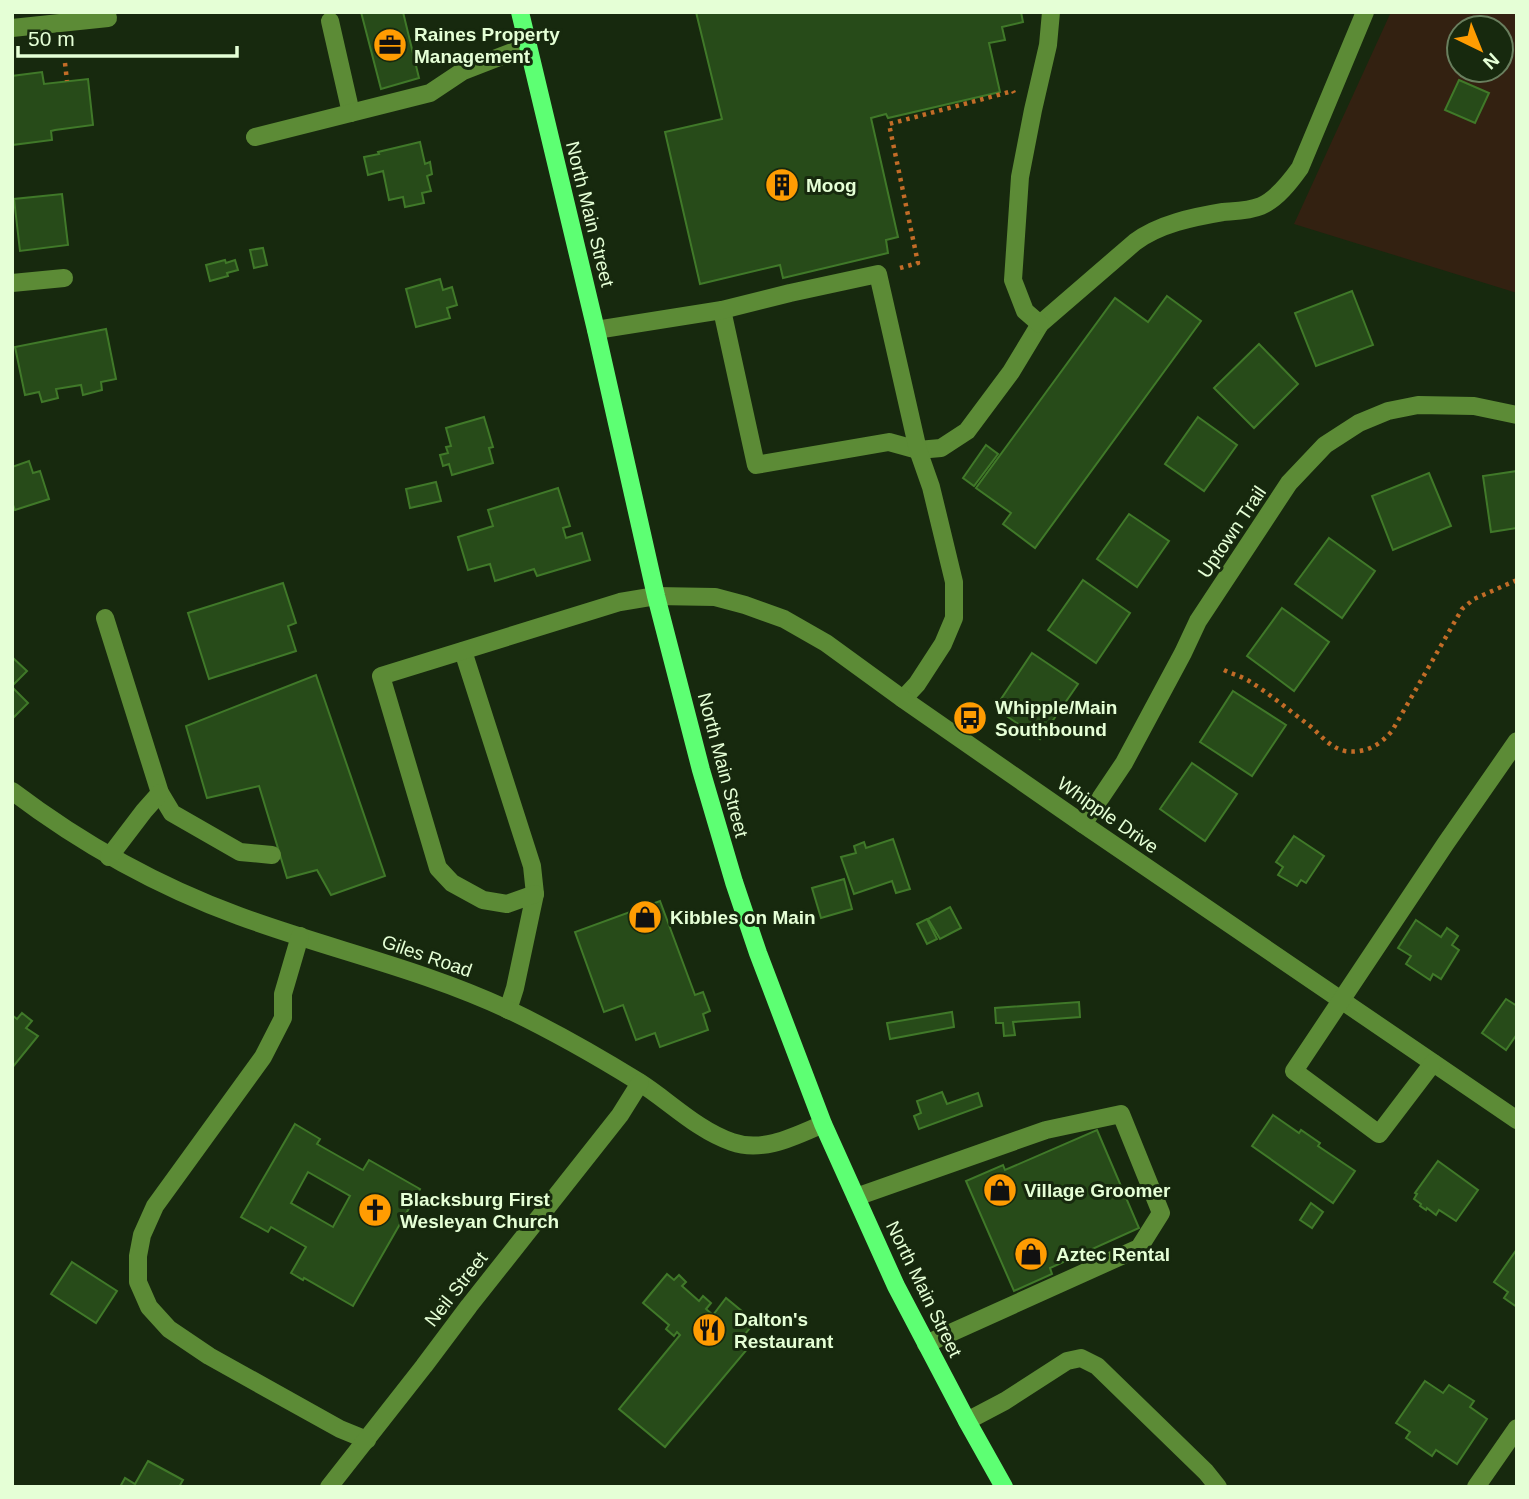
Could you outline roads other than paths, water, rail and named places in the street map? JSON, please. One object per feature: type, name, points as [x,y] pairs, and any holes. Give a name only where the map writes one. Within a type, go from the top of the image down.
[{"type":"main road","name":"North Main Street","points":[[520,12],[656,596],[701,770],[734,882],[823,1125],[896,1286],[1004,1487]]},
{"type":"street","points":[[1040,324],[1025,312],[1013,280],[1020,177],[1048,45],[1051,12]]},
{"type":"street","points":[[722,310],[756,465],[889,442],[918,450],[941,448],[967,431],[1011,372],[1040,324],[1148,232],[1193,218],[1261,205],[1285,187],[1300,168],[1365,12]]},
{"type":"street","points":[[12,27],[108,18]]},
{"type":"street","points":[[330,21],[351,113]]},
{"type":"street","points":[[255,137],[430,93],[463,71],[528,46]]},
{"type":"street","points":[[596,330],[722,310],[878,274],[918,450],[932,486],[954,582],[954,618],[936,654],[917,684],[903,699]]},
{"type":"street","points":[[12,284],[64,278]]},
{"type":"street","name":"Uptown Trail","points":[[1083,824],[1125,763],[1184,653],[1198,621],[1289,483],[1325,445],[1359,423],[1388,411],[1418,405],[1474,406],[1517,415]]},
{"type":"street","name":"Whipple Drive","points":[[535,894],[507,904],[483,900],[452,883],[438,868],[381,676],[620,603],[656,596],[715,597],[784,619],[826,643],[1083,824],[1517,1120]]},
{"type":"street","points":[[104,618],[160,793],[172,813],[240,852],[272,855]]},
{"type":"street","points":[[463,651],[532,866],[535,894],[508,1010]]},
{"type":"street","points":[[1433,1063],[1379,1134],[1294,1071],[1517,741]]},
{"type":"street","name":"Giles Road","points":[[12,792],[109,857],[194,898],[240,916],[461,989],[508,1010],[640,1083],[710,1132],[732,1142],[746,1145],[770,1144],[823,1125]]},
{"type":"street","points":[[109,857],[160,793]]},
{"type":"street","points":[[300,936],[283,994],[283,1018],[263,1057],[155,1206],[142,1235],[138,1256],[138,1282],[149,1307],[169,1329],[209,1356],[340,1429],[367,1440]]},
{"type":"street","name":"Neil Street","points":[[329,1487],[620,1115],[640,1083]]},
{"type":"street","points":[[856,1197],[1045,1130],[1121,1114],[1161,1213],[1139,1248],[926,1344]]},
{"type":"street","points":[[967,1421],[1006,1401],[1067,1360],[1082,1358],[1097,1366],[1206,1472],[1218,1487]]},
{"type":"street","points":[[1476,1487],[1517,1428]]},
{"type":"place","name":"Raines Property Management","points":[[390,45]]},
{"type":"place","name":"Moog","points":[[782,185]]},
{"type":"place","name":"Whipple/Main Southbound","points":[[970,718]]},
{"type":"place","name":"Kibbles on Main","points":[[645,917]]},
{"type":"place","name":"Village Groomer","points":[[1000,1190]]},
{"type":"place","name":"Blacksburg First Wesleyan Church","points":[[375,1210]]},
{"type":"place","name":"Aztec Rental","points":[[1031,1254]]},
{"type":"place","name":"Dalton's Restaurant","points":[[709,1330]]}]
